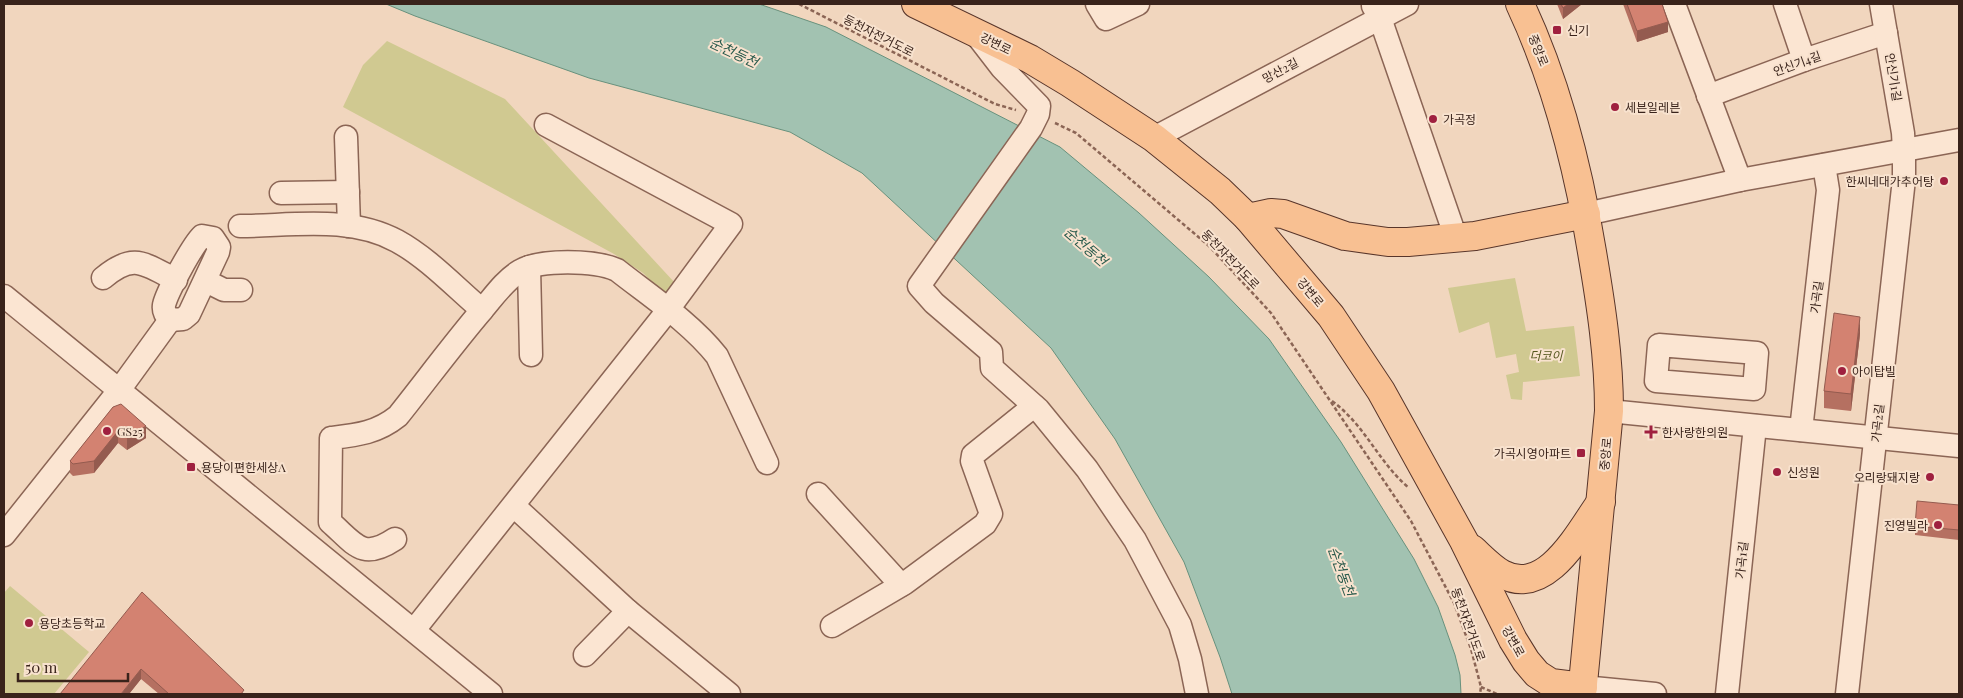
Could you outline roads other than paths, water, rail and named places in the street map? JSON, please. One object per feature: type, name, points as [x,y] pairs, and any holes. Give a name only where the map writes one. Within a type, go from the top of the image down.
[{"type":"main road","name":"강변로","points":[[916,4],[1030,59],[1062,78],[1154,138],[1220,191],[1248,218],[1331,316],[1381,391],[1464,541],[1513,640],[1526,661],[1537,674],[1551,683],[1583,690]]},
{"type":"main road","name":"중앙로","points":[[1520,4],[1552,86],[1579,178],[1606,337],[1609,370],[1609,411],[1583,690]]},
{"type":"main road","points":[[1248,218],[1271,213],[1283,214],[1344,236],[1388,242],[1408,242],[1456,238],[1586,214]]},
{"type":"main road","points":[[1464,541],[1501,574],[1523,579],[1539,575],[1555,564],[1571,545],[1602,500]]},
{"type":"street","points":[[1097,4],[1106,19],[1138,4]]},
{"type":"street","name":"망산2길","points":[[1154,138],[1376,11],[1407,4]]},
{"type":"street","points":[[1674,4],[1740,180]]},
{"type":"street","points":[[1785,4],[1804,60]]},
{"type":"street","name":"안신기1길","points":[[1881,4],[1904,152]]},
{"type":"street","points":[[1376,11],[1456,238]]},
{"type":"street","points":[[975,33],[1002,68],[1039,106],[1034,121],[918,286],[934,303],[991,352],[992,368],[1034,406],[1087,469],[1135,540],[1180,626],[1190,659],[1197,694]]},
{"type":"street","name":"안신기4길","points":[[1708,96],[1804,60],[1886,33]]},
{"type":"street","points":[[414,630],[668,310],[731,224],[546,125]]},
{"type":"street","points":[[346,137],[349,226]]},
{"type":"street","points":[[1586,214],[1740,180],[1904,152],[1959,140]]},
{"type":"street","name":"가곡2길","points":[[1847,694],[1904,179],[1904,152]]},
{"type":"street","name":"가곡길","points":[[1801,430],[1828,190],[1824,165]]},
{"type":"street","points":[[281,193],[348,192]]},
{"type":"street","points":[[170,320],[166,315],[164,305],[190,250],[202,236],[217,226],[228,224],[240,226],[319,224],[349,226],[383,234],[415,252],[482,310]]},
{"type":"street","points":[[170,320],[183,319],[189,314],[218,252],[231,232],[240,226]]},
{"type":"street","points":[[202,236],[213,238],[219,247],[218,252]]},
{"type":"street","points":[[103,278],[114,268],[133,262],[142,263],[176,280]]},
{"type":"street","points":[[395,539],[374,550],[364,549],[357,546],[330,522],[331,438],[371,431],[386,426],[398,416],[482,310],[506,283],[533,265],[572,263],[608,266],[617,270],[668,310],[709,346],[717,356],[767,463]]},
{"type":"street","points":[[529,267],[531,355]]},
{"type":"street","points":[[206,281],[224,290],[241,290]]},
{"type":"street","points":[[4,296],[491,694]]},
{"type":"street","points":[[4,535],[120,390],[170,320]]},
{"type":"street","points":[[1688,418],[1691,384]]},
{"type":"street","points":[[832,626],[902,584],[985,524],[991,514],[972,461],[972,454],[1034,406]]},
{"type":"street","points":[[1609,411],[1959,446]]},
{"type":"street","name":"가곡1길","points":[[1727,694],[1755,426]]},
{"type":"street","points":[[818,494],[902,584]]},
{"type":"street","points":[[514,506],[628,611],[729,694]]},
{"type":"street","points":[[585,656],[628,611]]},
{"type":"street","points":[[1583,690],[1655,694]]},
{"type":"water","name":"순천동천","points":[[386,4],[759,4],[826,27],[1060,147],[1139,213],[1209,277],[1269,339],[1341,442],[1414,559],[1438,607],[1455,655],[1460,675],[1461,694],[1232,694],[1184,562],[1115,439],[1051,348],[862,173],[790,132],[589,78]]},
{"type":"place","name":"신기","points":[[1557,30]]},
{"type":"place","name":"세븐일레븐","points":[[1615,107]]},
{"type":"place","name":"가곡정","points":[[1433,119]]},
{"type":"place","name":"한씨네대가추어탕","points":[[1944,181]]},
{"type":"place","name":"아이탑빌","points":[[1842,371]]},
{"type":"place","name":"GS25","points":[[107,431]]},
{"type":"place","name":"한사랑한의원","points":[[1651,432]]},
{"type":"place","name":"가곡시영아파트","points":[[1581,453]]},
{"type":"place","name":"용당이편한세상A","points":[[191,467]]},
{"type":"place","name":"신성원","points":[[1777,472]]},
{"type":"place","name":"오리랑돼지랑","points":[[1930,477]]},
{"type":"place","name":"진영빌라","points":[[1938,525]]},
{"type":"place","name":"용당초등학교","points":[[29,623]]},
{"type":"park label","name":"더코이","points":[[1546,355]]}]
